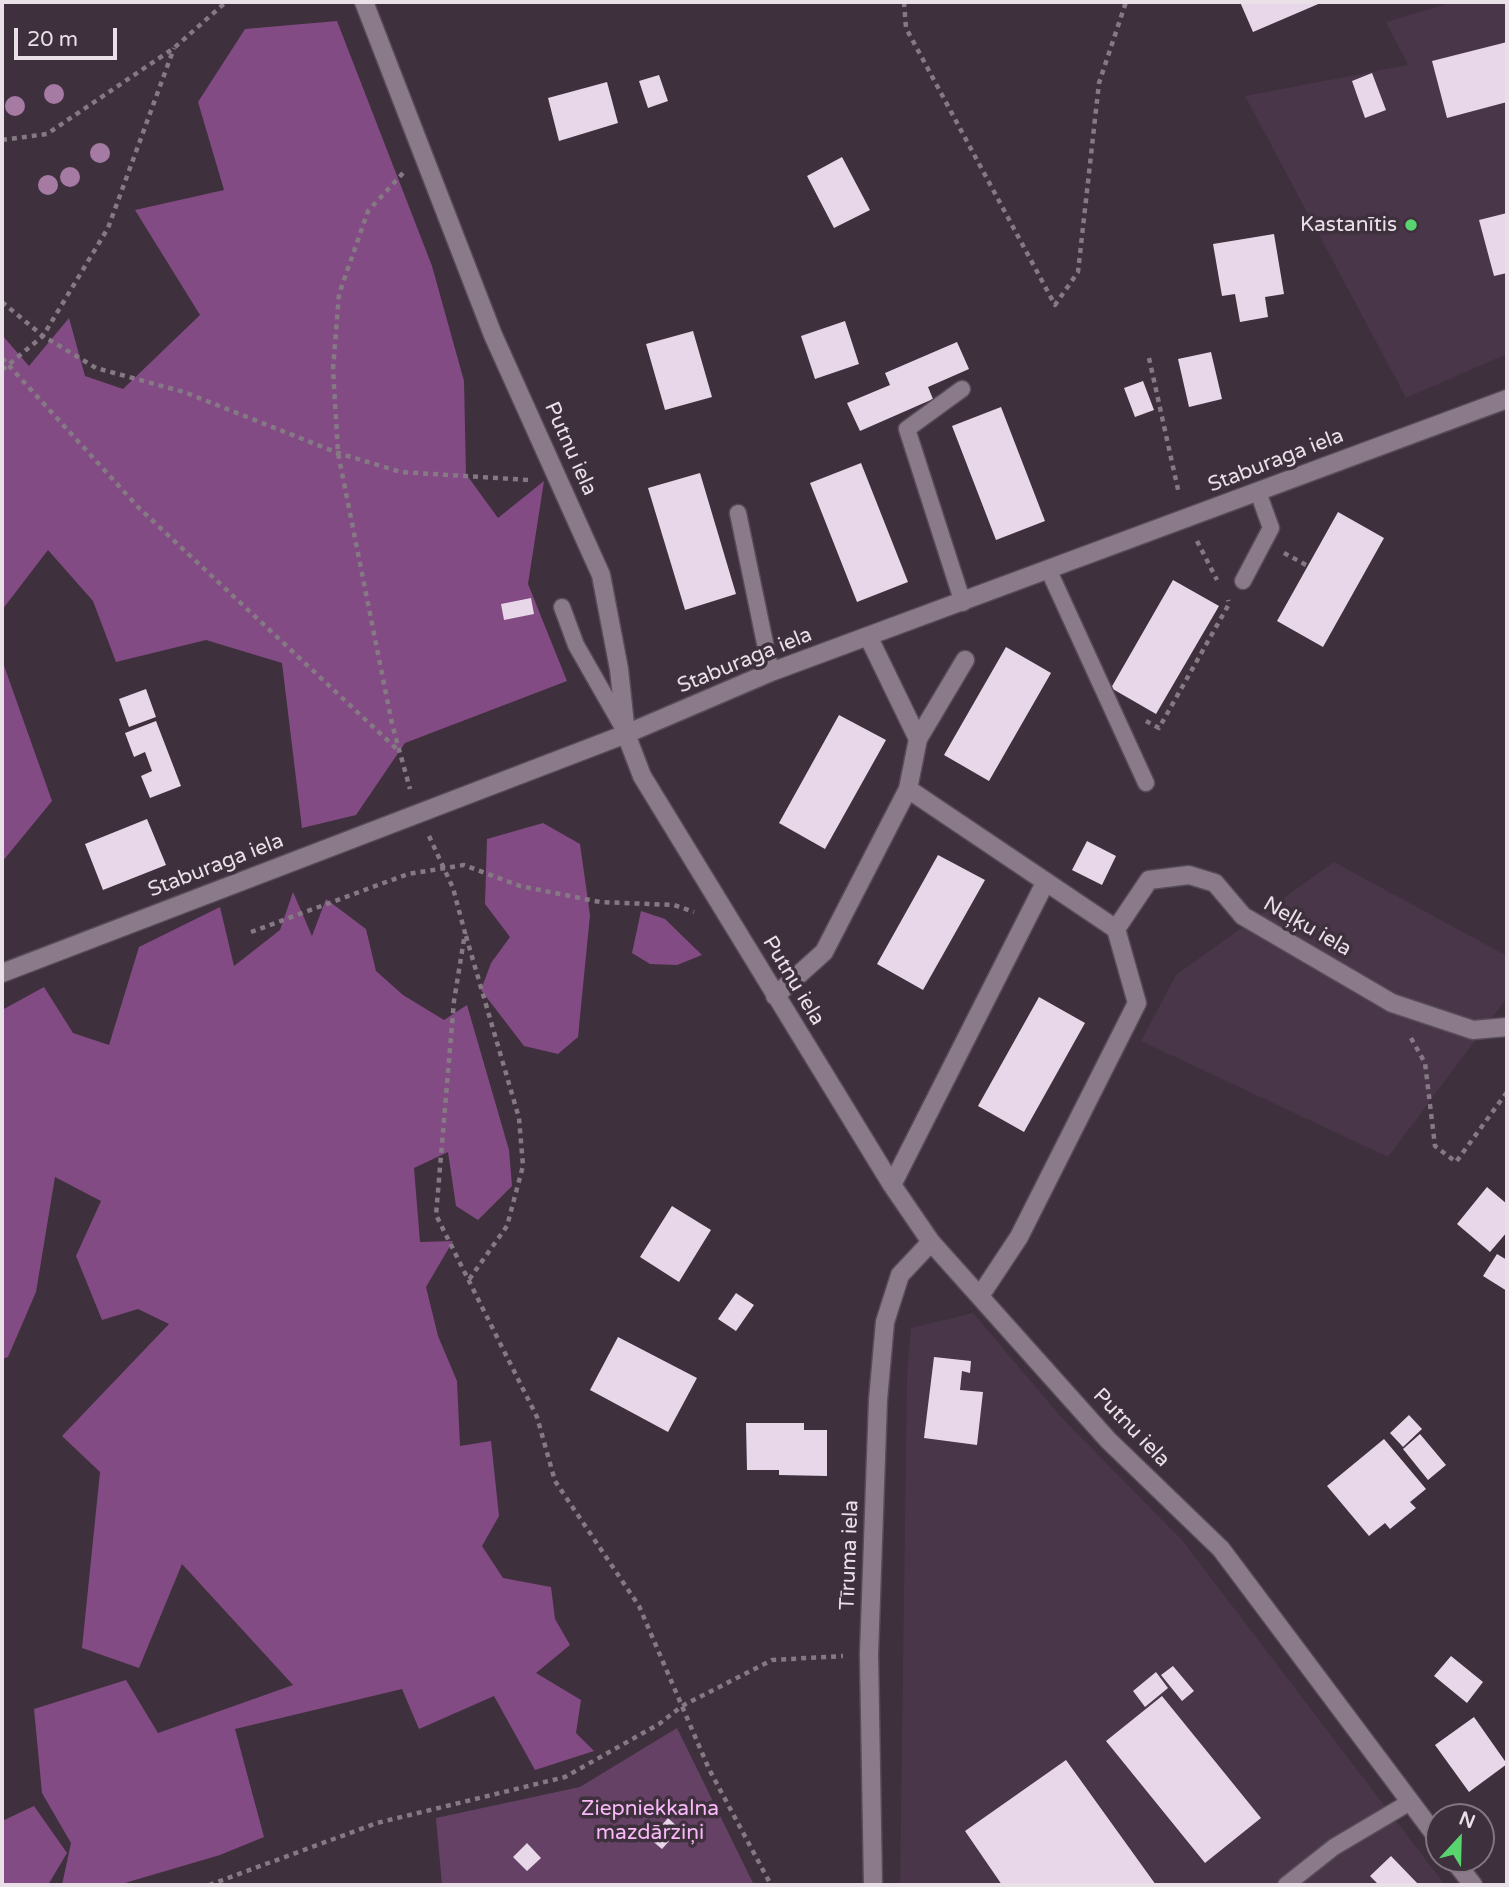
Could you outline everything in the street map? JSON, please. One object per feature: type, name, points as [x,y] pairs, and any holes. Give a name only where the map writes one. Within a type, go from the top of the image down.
[{"type":"street","name":"Putnu iela","points":[[364,2],[493,335],[601,575],[619,669],[626,734],[642,776],[892,1185],[931,1241],[1108,1440],[1221,1549],[1425,1822]]},
{"type":"street","name":"Staburaga iela","points":[[2,973],[626,734],[771,672],[869,638],[1507,399]]},
{"type":"street","points":[[869,638],[918,739]]},
{"type":"street","points":[[775,996],[824,952],[908,789],[918,739],[965,660]]},
{"type":"street","points":[[908,789],[1116,929],[1136,1003],[1018,1237],[980,1296]]},
{"type":"street","name":"Neļķu iela","points":[[1116,929],[1149,880],[1189,875],[1215,883],[1243,916],[1392,1003],[1473,1030],[1507,1027]]},
{"type":"street","points":[[892,1185],[1045,883]]},
{"type":"street","name":"Tīruma iela","points":[[873,1885],[869,1654],[878,1400],[885,1322],[900,1275],[931,1241]]},
{"type":"lane","points":[[962,389],[907,429],[963,603]]},
{"type":"lane","points":[[1243,581],[1271,528],[1258,492]]},
{"type":"lane","points":[[738,513],[771,672]]},
{"type":"lane","points":[[1049,570],[1146,783]]},
{"type":"lane","points":[[562,607],[576,645],[626,734]]},
{"type":"lane","points":[[1286,1885],[1334,1847],[1410,1802]]},
{"type":"path","points":[[2,140],[47,134],[174,48],[226,2]]},
{"type":"path","points":[[904,2],[906,28],[1055,305],[1078,272],[1099,83],[1126,2]]},
{"type":"path","points":[[2,370],[43,336],[108,229],[174,48]]},
{"type":"path","points":[[423,151],[368,211],[339,294],[334,369],[338,453],[400,751],[417,812],[444,866],[519,1118],[523,1166],[507,1226],[468,1281]]},
{"type":"path","points":[[2,302],[43,336],[96,368],[184,392],[338,453],[401,472],[560,481]]},
{"type":"path","points":[[2,358],[139,508],[400,751]]},
{"type":"path","points":[[1107,699],[1159,728],[1230,604],[1185,519],[1149,358]]},
{"type":"path","points":[[1188,659],[1196,663]]},
{"type":"path","points":[[251,932],[408,874],[464,864],[520,886],[600,902],[674,905],[732,925]]},
{"type":"path","points":[[465,933],[454,1001],[436,1215],[537,1417],[555,1481],[639,1606],[709,1769],[771,1885]]},
{"type":"path","points":[[1392,1003],[1425,1063],[1435,1146],[1456,1162],[1507,1093]]},
{"type":"path","points":[[209,1885],[377,1822],[565,1777],[659,1724],[682,1706],[772,1660],[869,1654]]},
{"type":"shaded area","name":"Kastanītis","points":[[1454,2],[1507,2],[1507,354],[1406,398],[1245,96],[1408,65],[1386,22]]},
{"type":"shaded area","points":[[337,21],[432,266],[464,381],[466,474],[498,518],[544,481],[528,584],[567,681],[405,743],[356,815],[302,828],[282,663],[206,640],[116,662],[93,601],[48,550],[2,610],[2,335],[29,366],[69,318],[85,376],[123,389],[200,315],[135,210],[224,190],[198,102],[245,29]]},
{"type":"shaded area","points":[[2,660],[52,801],[2,862]]},
{"type":"shaded area","points":[[543,823],[580,844],[590,915],[578,1037],[558,1054],[524,1046],[481,990],[491,963],[510,937],[485,904],[487,839]]},
{"type":"shaded area","points":[[1334,862],[1507,956],[1507,998],[1388,1157],[1141,1041],[1176,975]]},
{"type":"shaded area","points":[[293,892],[312,936],[326,899],[366,929],[376,971],[403,995],[444,1020],[467,1005],[509,1150],[512,1186],[478,1220],[456,1206],[448,1152],[414,1168],[420,1242],[453,1241],[426,1287],[438,1336],[457,1381],[460,1446],[491,1441],[499,1516],[482,1546],[503,1578],[551,1587],[555,1619],[570,1645],[536,1673],[581,1700],[576,1733],[594,1751],[535,1770],[494,1696],[419,1729],[402,1689],[235,1729],[264,1837],[220,1855],[118,1885],[62,1885],[71,1843],[42,1793],[34,1709],[126,1680],[158,1733],[293,1685],[182,1564],[139,1668],[82,1648],[100,1472],[62,1436],[169,1324],[138,1309],[102,1320],[76,1256],[101,1201],[55,1177],[36,1292],[8,1357],[2,1359],[2,1010],[44,987],[73,1033],[109,1045],[139,947],[220,907],[234,966],[280,930]]},
{"type":"shaded area","points":[[641,911],[665,919],[702,955],[677,965],[650,964],[632,953]]},
{"type":"shaded area","points":[[973,1313],[1063,1419],[1182,1540],[1425,1859],[1425,1873],[1436,1873],[1445,1885],[900,1885],[907,1374],[911,1328]]},
{"type":"shaded area","points":[[34,1806],[67,1853],[48,1885],[2,1885],[2,1821]]},
{"type":"green space","name":"Ziepniekkalna mazdārziņi","points":[[677,1728],[754,1885],[442,1885],[436,1818],[580,1787]]},
{"type":"building","points":[[1240,2],[1323,2],[1253,32]]},
{"type":"building","points":[[1507,42],[1507,102],[1447,118],[1432,61]]},
{"type":"building","points":[[1372,73],[1386,110],[1365,118],[1352,81]]},
{"type":"building","points":[[659,75],[668,101],[648,108],[639,81]]},
{"type":"building","points":[[607,82],[618,123],[559,141],[548,98]]},
{"type":"building","points":[[842,157],[870,210],[834,228],[807,176]]},
{"type":"building","points":[[1507,213],[1507,273],[1494,276],[1479,220]]},
{"type":"building","points":[[1274,234],[1284,294],[1265,297],[1268,317],[1240,322],[1235,294],[1222,296],[1213,244]]},
{"type":"building","points":[[845,321],[859,364],[815,379],[801,336]]},
{"type":"building","points":[[693,331],[712,397],[665,410],[646,344]]},
{"type":"building","points":[[957,342],[969,369],[928,387],[933,399],[860,431],[847,403],[890,385],[885,373]]},
{"type":"building","points":[[1211,352],[1222,399],[1189,407],[1178,359]]},
{"type":"building","points":[[1143,381],[1154,410],[1135,417],[1124,388]]},
{"type":"building","points":[[1001,407],[1045,521],[996,540],[952,426]]},
{"type":"building","points":[[861,463],[908,582],[857,602],[810,483]]},
{"type":"building","points":[[700,473],[736,594],[685,610],[648,488]]},
{"type":"building","points":[[1338,512],[1384,538],[1323,647],[1277,621]]},
{"type":"building","points":[[1173,580],[1219,606],[1156,714],[1111,688]]},
{"type":"building","points":[[531,598],[534,614],[504,620],[501,604]]},
{"type":"building","points":[[1006,647],[1051,673],[989,781],[944,755]]},
{"type":"building","points":[[146,689],[156,717],[129,727],[119,699]]},
{"type":"building","points":[[839,715],[886,740],[825,849],[779,823]]},
{"type":"building","points":[[156,721],[181,786],[150,798],[141,776],[152,771],[145,752],[134,757],[125,733]]},
{"type":"building","points":[[147,819],[166,865],[103,890],[85,844]]},
{"type":"building","points":[[1087,841],[1116,856],[1102,885],[1072,870]]},
{"type":"building","points":[[938,855],[985,880],[923,990],[877,964]]},
{"type":"building","points":[[1039,997],[1085,1023],[1024,1132],[978,1106]]},
{"type":"building","points":[[1487,1187],[1507,1204],[1507,1232],[1490,1252],[1457,1224]]},
{"type":"building","points":[[672,1206],[711,1230],[679,1282],[640,1257]]},
{"type":"building","points":[[1497,1254],[1507,1260],[1507,1291],[1483,1276]]},
{"type":"building","points":[[736,1293],[754,1305],[736,1331],[718,1319]]},
{"type":"building","points":[[618,1337],[697,1378],[668,1432],[590,1390]]},
{"type":"building","points":[[934,1357],[971,1361],[970,1373],[962,1371],[960,1390],[983,1392],[977,1445],[924,1438]]},
{"type":"building","points":[[1409,1415],[1422,1429],[1403,1447],[1390,1433]]},
{"type":"building","points":[[746,1423],[804,1423],[804,1430],[827,1430],[827,1476],[779,1475],[779,1470],[747,1470]]},
{"type":"building","points":[[1420,1434],[1446,1465],[1428,1480],[1403,1449]]},
{"type":"building","points":[[1384,1439],[1426,1489],[1410,1502],[1416,1508],[1390,1529],[1385,1523],[1369,1536],[1327,1486]]},
{"type":"building","points":[[1451,1656],[1483,1682],[1467,1703],[1434,1676]]},
{"type":"building","points":[[1173,1666],[1194,1691],[1182,1701],[1161,1675]]},
{"type":"building","points":[[1156,1672],[1168,1688],[1145,1707],[1133,1691]]},
{"type":"building","points":[[1162,1696],[1261,1818],[1205,1863],[1106,1741]]},
{"type":"building","points":[[1474,1717],[1507,1764],[1469,1792],[1435,1745]]},
{"type":"building","points":[[1066,1760],[1156,1885],[1002,1885],[965,1831]]},
{"type":"building","points":[[668,1818],[680,1829],[662,1849],[650,1839]]},
{"type":"building","points":[[527,1843],[541,1858],[527,1871],[513,1857]]},
{"type":"building","points":[[1391,1856],[1419,1885],[1379,1885],[1370,1876]]},
{"type":"place","name":"Kastanītis","points":[[1411,225]]}]
